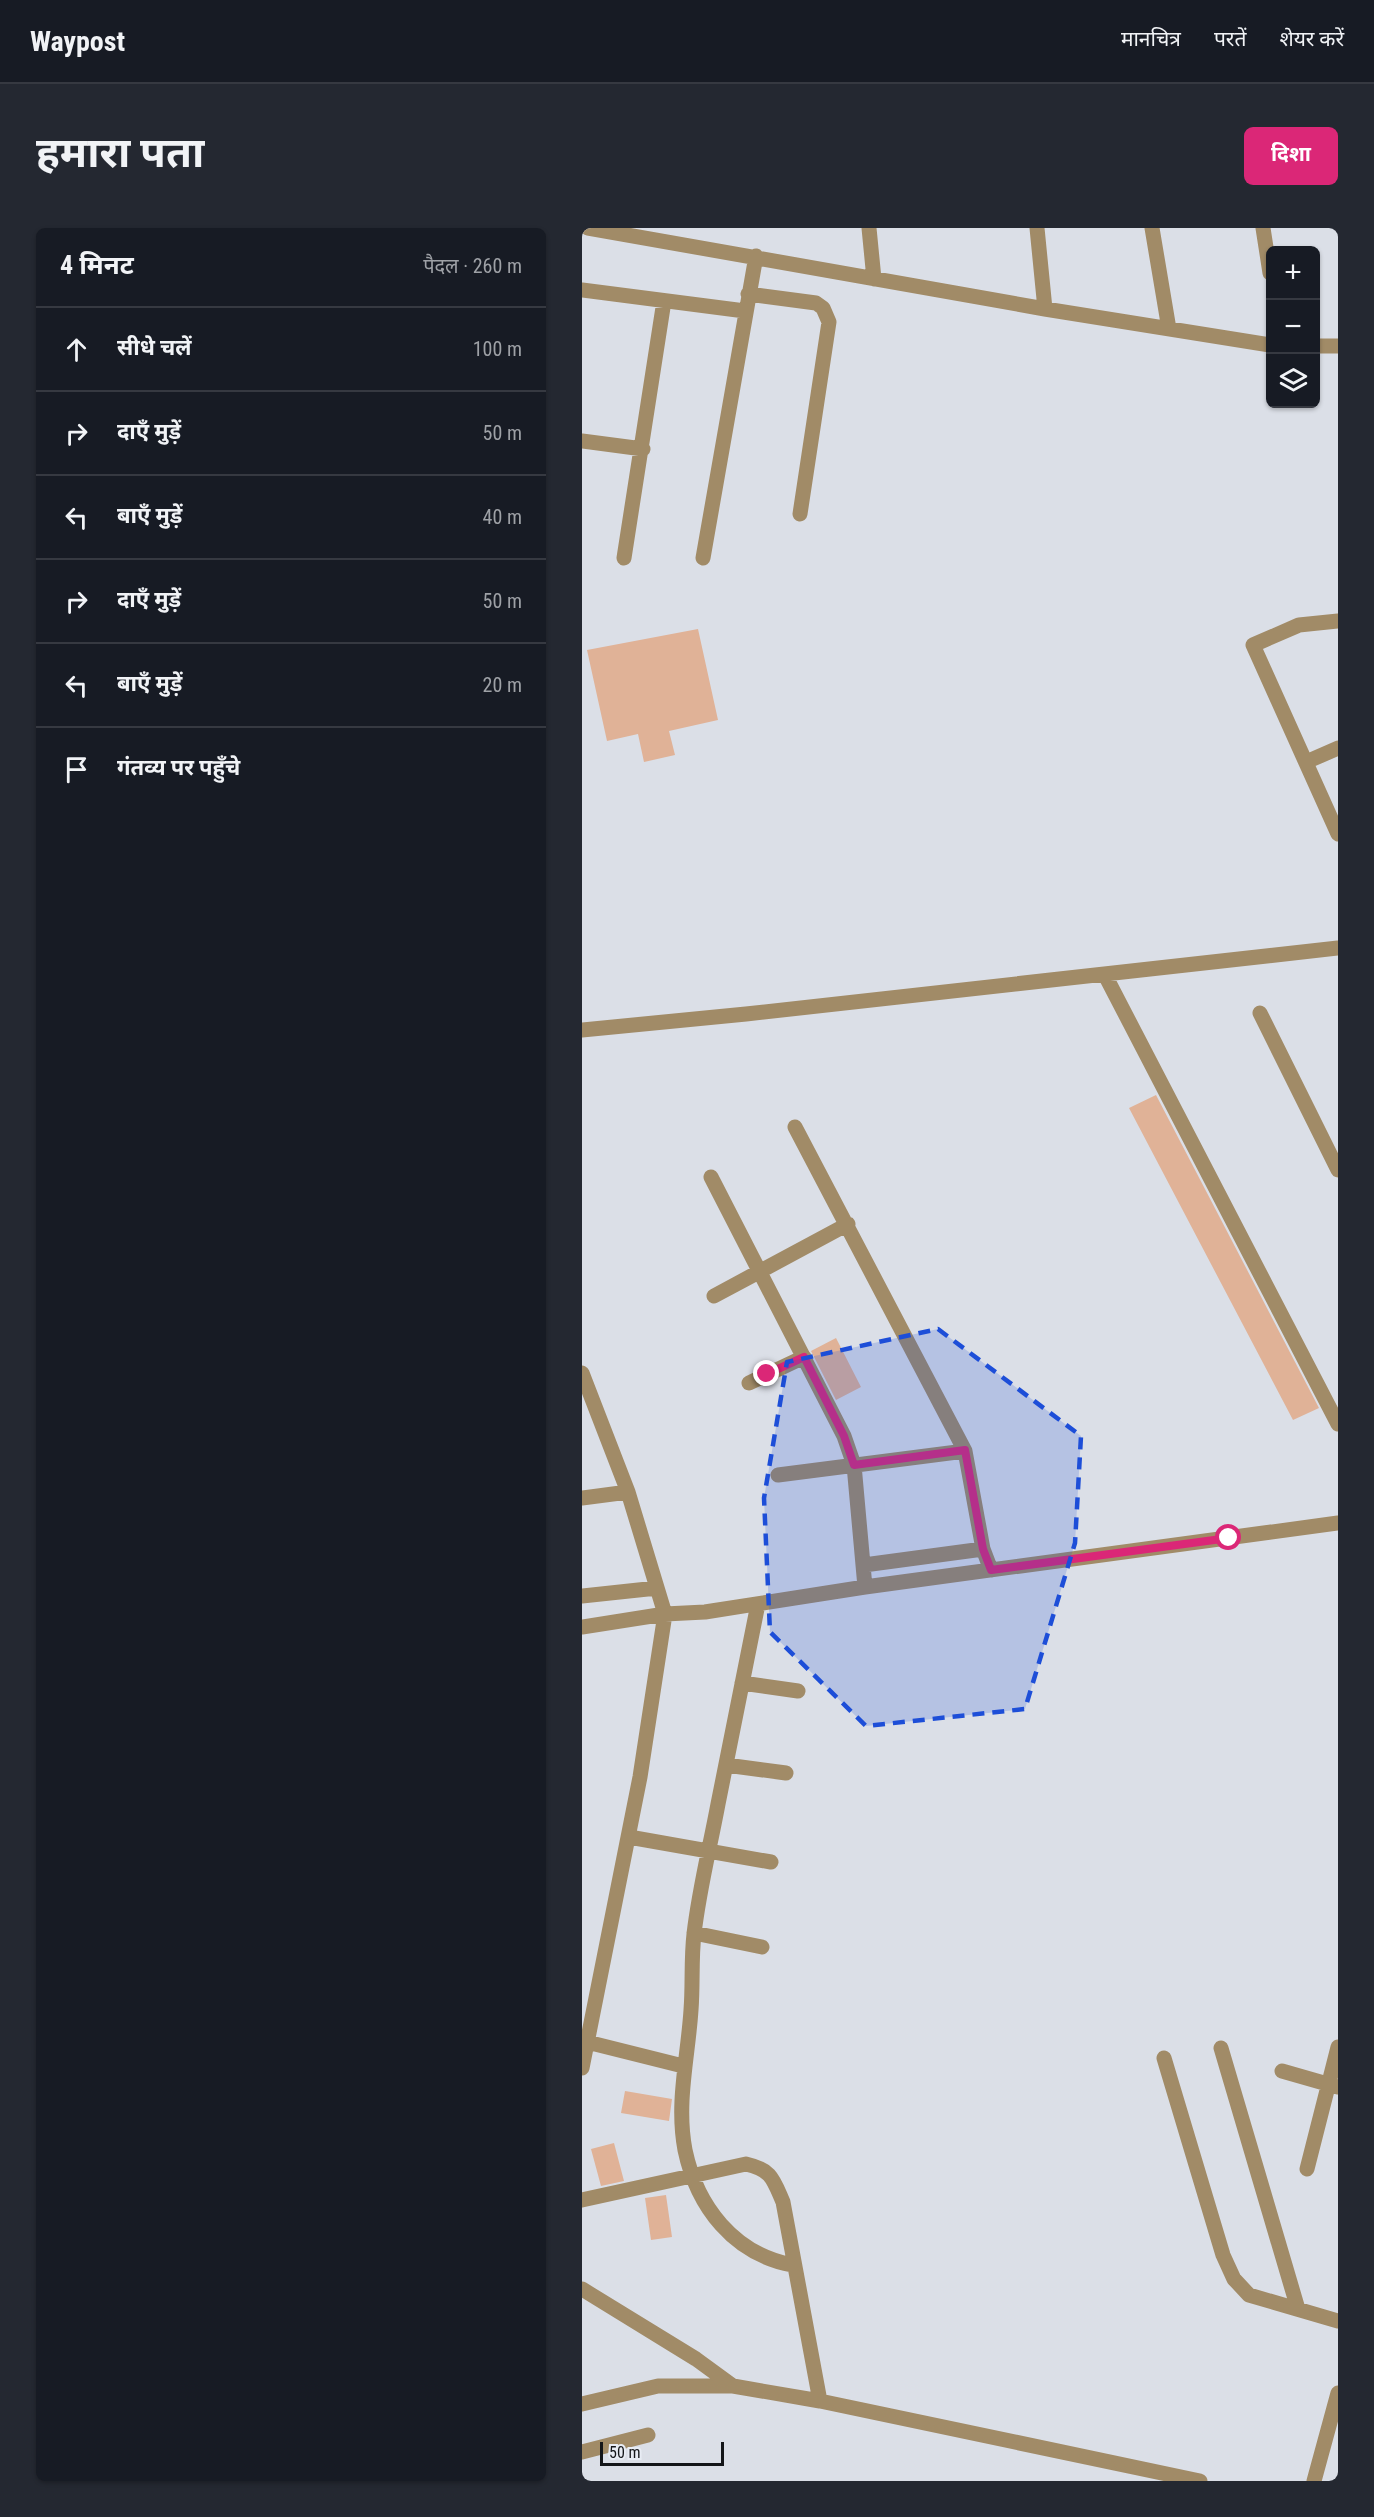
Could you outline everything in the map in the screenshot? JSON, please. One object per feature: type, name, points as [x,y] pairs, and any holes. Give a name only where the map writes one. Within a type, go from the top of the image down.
[{"type":"street","points":[[588,228],[1045,309],[1266,344]]},
{"type":"street","points":[[868,228],[874,279]]},
{"type":"street","points":[[1036,228],[1045,309]]},
{"type":"street","points":[[1152,228],[1169,329]]},
{"type":"street","points":[[1263,228],[1266,247]]},
{"type":"street","points":[[703,558],[756,256]]},
{"type":"street","points":[[582,290],[745,311]]},
{"type":"street","points":[[748,294],[816,303],[823,308],[829,322],[800,514]]},
{"type":"street","points":[[624,558],[643,448],[664,301]]},
{"type":"street","points":[[1320,346],[1338,346]]},
{"type":"street","points":[[582,441],[643,448]]},
{"type":"street","points":[[1338,621],[1299,625],[1253,645],[1338,834]]},
{"type":"street","points":[[1306,762],[1338,748]]},
{"type":"street","points":[[582,1030],[1337,950]]},
{"type":"street","points":[[1104,975],[1338,1424]]},
{"type":"street","points":[[1260,1013],[1338,1170]]},
{"type":"street","points":[[795,1127],[965,1450],[983,1549],[991,1570]]},
{"type":"street","points":[[711,1177],[762,1271],[844,1436],[854,1465],[865,1587]]},
{"type":"street","points":[[714,1296],[848,1224]]},
{"type":"street","points":[[749,1383],[804,1357]]},
{"type":"street","points":[[582,1373],[628,1492],[664,1614],[629,1838],[582,2068]]},
{"type":"street","points":[[778,1475],[965,1450]]},
{"type":"street","points":[[582,1498],[628,1492]]},
{"type":"street","points":[[582,1628],[664,1614],[705,1612],[865,1587],[1338,1522]]},
{"type":"street","points":[[864,1565],[983,1549]]},
{"type":"street","points":[[582,1596],[657,1588]]},
{"type":"street","points":[[758,1604],[694,1933],[691,2010],[683,2066],[682,2119],[686,2151],[706,2208],[722,2228],[746,2247],[773,2261],[792,2265]]},
{"type":"street","points":[[742,1683],[798,1691]]},
{"type":"street","points":[[726,1765],[786,1773]]},
{"type":"street","points":[[629,1838],[771,1862]]},
{"type":"street","points":[[694,1933],[762,1947]]},
{"type":"street","points":[[587,2042],[683,2066]]},
{"type":"street","points":[[1307,2169],[1334,2086],[1338,2047]]},
{"type":"street","points":[[1221,2048],[1298,2309]]},
{"type":"street","points":[[1164,2058],[1224,2255],[1234,2279],[1249,2295],[1338,2321]]},
{"type":"street","points":[[1282,2071],[1334,2086]]},
{"type":"street","points":[[582,2200],[746,2164],[762,2168],[772,2177],[783,2202],[792,2265],[820,2401]]},
{"type":"street","points":[[582,2289],[696,2359],[734,2386]]},
{"type":"street","points":[[582,2404],[658,2386],[734,2386],[820,2401],[1200,2481]]},
{"type":"street","points":[[1314,2481],[1338,2393]]},
{"type":"street","points":[[582,2451],[648,2435]]},
{"type":"highlighted area","points":[[938,1329],[1081,1436],[1075,1543],[1025,1709],[866,1726],[770,1632],[764,1498],[787,1362]]},
{"type":"building","points":[[698,629],[718,720],[669,731],[675,755],[644,762],[638,734],[607,741],[587,650]]},
{"type":"building","points":[[1156,1095],[1319,1408],[1293,1420],[1129,1108]]},
{"type":"building","points":[[836,1338],[861,1387],[836,1400],[811,1351]]},
{"type":"building","points":[[625,2091],[672,2099],[669,2121],[621,2113]]},
{"type":"building","points":[[614,2143],[624,2181],[601,2186],[591,2149]]},
{"type":"building","points":[[666,2195],[672,2237],[651,2240],[645,2198]]},
{"type":"route","points":[[767,1374],[804,1357],[844,1436],[854,1465],[965,1450],[983,1549],[991,1570],[1229,1538]]}]
